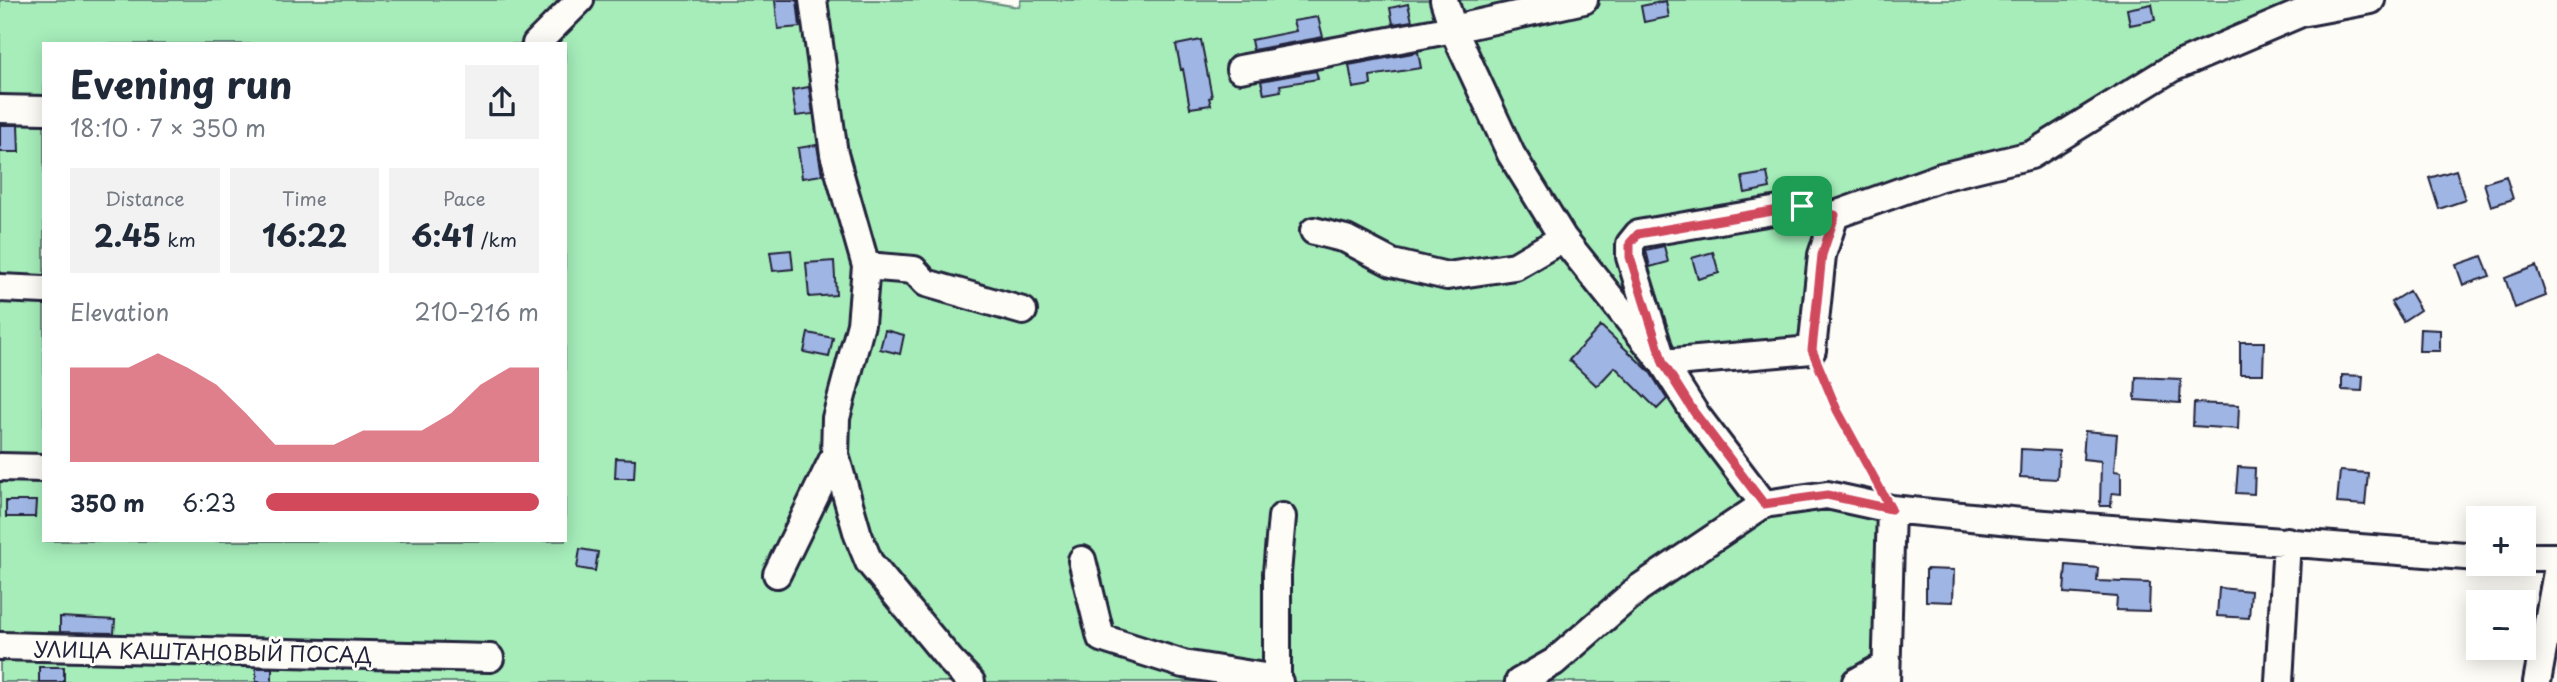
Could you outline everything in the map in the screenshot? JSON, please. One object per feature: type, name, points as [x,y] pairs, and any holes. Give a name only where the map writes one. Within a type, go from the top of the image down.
[{"type":"street","points":[[538,42],[579,0]]},
{"type":"street","points":[[813,0],[834,154],[866,266],[861,324],[836,418],[835,455],[858,535],[869,562],[971,682]]},
{"type":"street","points":[[1444,0],[1453,29],[1511,154],[1563,238],[1663,363],[1694,412],[1764,504]]},
{"type":"street","points":[[1240,69],[1453,29],[1584,0]]},
{"type":"street","points":[[1663,363],[1630,257],[1630,243],[1638,234],[1802,206],[1835,215],[1941,177],[2031,155],[2172,68],[2301,13],[2371,0]]},
{"type":"street","points":[[0,109],[42,110]]},
{"type":"street","points":[[1663,363],[1812,350],[1822,255],[1835,215]]},
{"type":"street","points":[[1314,231],[1346,239],[1392,263],[1447,276],[1515,266],[1563,238]]},
{"type":"street","points":[[866,266],[914,270],[926,283],[1023,311]]},
{"type":"street","points":[[0,288],[42,290]]},
{"type":"street","points":[[777,574],[835,455]]},
{"type":"street","points":[[0,467],[42,468]]},
{"type":"street","points":[[1518,682],[1554,662],[1639,588],[1764,504],[1827,495],[1891,509],[2021,522],[2466,555]]},
{"type":"street","points":[[1856,682],[1886,673],[1891,509]]},
{"type":"street","points":[[1082,559],[1101,638],[1183,664],[1278,681],[1277,573],[1282,517]]},
{"type":"street","points":[[2279,682],[2287,541]]},
{"type":"street","points":[[2536,557],[2557,557]]},
{"type":"street","points":[[2537,682],[2557,572]]},
{"type":"street","name":"УЛИЦА КАШТАНОВЫЙ ПОСАД","points":[[0,646],[490,658]]},
{"type":"path","points":[[1812,350],[1837,410],[1891,509]]},
{"type":"green space","points":[[0,0],[976,0],[1019,7],[1021,0],[2371,0],[2301,13],[2031,155],[1835,215],[1812,350],[1664,363],[1764,504],[1891,509],[1886,682],[0,682]]},
{"type":"building","points":[[775,0],[797,0],[800,27],[778,29]]},
{"type":"building","points":[[1666,1],[1669,17],[1644,22],[1641,6]]},
{"type":"building","points":[[1408,4],[1412,21],[1393,24],[1390,8]]},
{"type":"building","points":[[2152,4],[2155,20],[2130,25],[2127,9]]},
{"type":"building","points":[[1318,17],[1323,37],[1253,50],[1251,40],[1296,31],[1293,21]]},
{"type":"building","points":[[1201,40],[1212,97],[1209,98],[1211,105],[1190,108],[1176,45]]},
{"type":"building","points":[[1418,52],[1421,68],[1370,76],[1371,85],[1353,88],[1349,65]]},
{"type":"building","points":[[1316,71],[1318,79],[1280,85],[1281,91],[1264,94],[1261,81]]},
{"type":"building","points":[[809,87],[813,114],[796,116],[792,90]]},
{"type":"building","points":[[0,125],[18,125],[19,152],[0,152]]},
{"type":"building","points":[[817,145],[822,175],[802,178],[798,148]]},
{"type":"building","points":[[2456,170],[2465,200],[2439,209],[2429,178]]},
{"type":"building","points":[[1767,173],[1770,188],[1745,193],[1742,177]]},
{"type":"building","points":[[2506,176],[2513,199],[2491,206],[2484,183]]},
{"type":"building","points":[[1664,246],[1668,262],[1650,267],[1646,250]]},
{"type":"building","points":[[791,250],[793,269],[773,271],[770,252]]},
{"type":"building","points":[[1713,252],[1719,273],[1698,279],[1692,258]]},
{"type":"building","points":[[2482,256],[2490,276],[2463,285],[2456,265]]},
{"type":"building","points":[[834,261],[836,295],[809,297],[806,263]]},
{"type":"building","points":[[2536,266],[2546,296],[2515,308],[2505,278]]},
{"type":"building","points":[[2409,291],[2420,310],[2403,321],[2391,302]]},
{"type":"building","points":[[1601,326],[1650,372],[1667,399],[1657,409],[1615,367],[1597,386],[1569,360]]},
{"type":"building","points":[[2420,329],[2440,330],[2440,351],[2419,351]]},
{"type":"building","points":[[885,330],[904,335],[900,354],[880,349]]},
{"type":"building","points":[[808,333],[833,338],[829,357],[804,352]]},
{"type":"building","points":[[2240,342],[2264,342],[2263,374],[2240,374]]},
{"type":"building","points":[[2342,375],[2363,376],[2362,391],[2342,390]]},
{"type":"building","points":[[2136,377],[2181,379],[2180,403],[2135,400]]},
{"type":"building","points":[[2194,403],[2239,405],[2238,429],[2193,426]]},
{"type":"building","points":[[2085,431],[2117,434],[2114,471],[2121,472],[2121,494],[2112,493],[2111,506],[2100,506],[2101,461],[2083,459]]},
{"type":"building","points":[[2021,449],[2059,451],[2057,479],[2020,477]]},
{"type":"building","points":[[616,458],[635,459],[634,478],[615,478]]},
{"type":"building","points":[[2238,467],[2255,468],[2254,494],[2236,493]]},
{"type":"building","points":[[2340,471],[2368,473],[2365,505],[2337,503]]},
{"type":"building","points":[[6,501],[36,501],[35,517],[6,517]]},
{"type":"building","points":[[580,549],[598,552],[595,571],[577,568]]},
{"type":"building","points":[[2066,565],[2098,568],[2097,581],[2150,583],[2149,611],[2116,610],[2117,597],[2064,593]]},
{"type":"building","points":[[1926,569],[1954,570],[1953,602],[1926,601]]},
{"type":"building","points":[[2219,588],[2251,591],[2249,618],[2217,616]]},
{"type":"building","points":[[60,617],[115,620],[114,633],[60,632]]},
{"type":"building","points":[[39,667],[64,667],[64,682],[39,682]]},
{"type":"building","points":[[256,668],[272,668],[272,682],[256,682]]},
{"type":"route","points":[[1802,206],[1835,215],[1822,255],[1812,350],[1837,410],[1891,509],[1827,495],[1764,504],[1694,412],[1663,363],[1630,257],[1630,243],[1638,234],[1802,206]]}]
